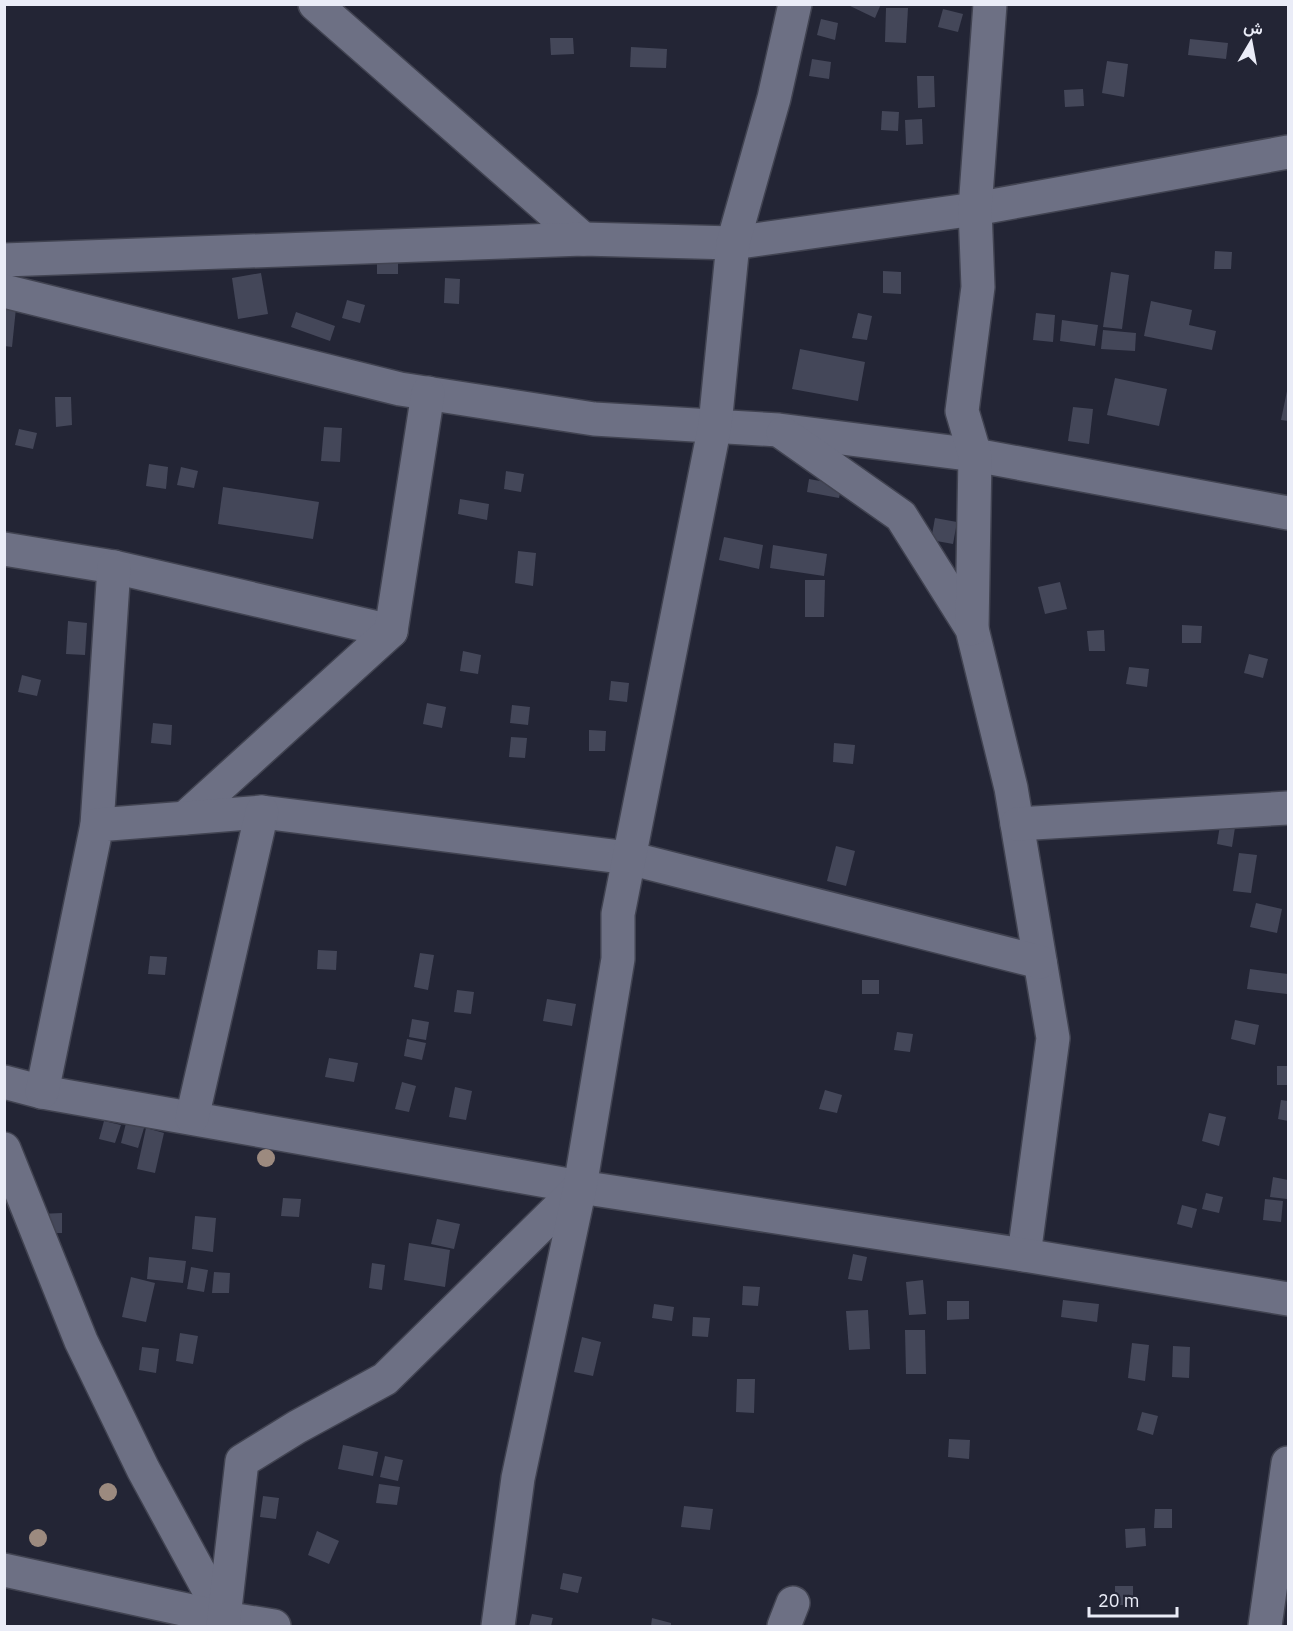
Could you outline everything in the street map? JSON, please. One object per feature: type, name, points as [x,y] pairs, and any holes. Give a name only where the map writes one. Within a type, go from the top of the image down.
[{"type":"street","points":[[315,4],[583,239]]},
{"type":"street","points":[[498,1626],[518,1478],[580,1187],[618,959],[618,914],[715,425],[733,243],[774,98],[795,4]]},
{"type":"street","points":[[990,4],[975,209],[978,288],[962,411],[975,456],[972,629],[1011,788],[1053,1038],[1024,1255]]},
{"type":"street","points":[[4,260],[583,239],[733,243],[975,209],[1288,152]]},
{"type":"street","points":[[4,291],[400,389],[594,419],[779,430],[975,456],[1288,513]]},
{"type":"street","points":[[185,818],[390,631],[428,393]]},
{"type":"street","points":[[779,430],[901,516],[972,629]]},
{"type":"street","points":[[4,549],[114,567],[390,631]]},
{"type":"street","points":[[42,1092],[98,825],[114,567]]},
{"type":"street","points":[[1017,824],[1288,808]]},
{"type":"street","points":[[192,1118],[262,812]]},
{"type":"street","points":[[98,825],[262,812],[629,858],[1040,962]]},
{"type":"street","points":[[4,1082],[42,1092],[580,1187],[1024,1255],[1288,1299]]},
{"type":"street","points":[[4,1149],[81,1341],[143,1468],[224,1622]]},
{"type":"street","points":[[224,1622],[242,1461],[297,1427],[385,1379],[580,1187]]},
{"type":"street","points":[[1265,1626],[1288,1463]]},
{"type":"street","points":[[4,1570],[224,1622],[274,1626]]},
{"type":"building","points":[[846,4],[881,4],[875,18]]},
{"type":"building","points":[[886,8],[908,8],[906,43],[885,42]]},
{"type":"building","points":[[943,9],[963,14],[958,32],[938,27]]},
{"type":"building","points":[[821,19],[838,23],[835,40],[817,35]]},
{"type":"building","points":[[550,38],[573,38],[574,54],[551,55]]},
{"type":"building","points":[[1190,39],[1228,43],[1226,59],[1188,55]]},
{"type":"building","points":[[631,47],[667,49],[666,68],[630,67]]},
{"type":"building","points":[[812,59],[831,62],[829,79],[809,76]]},
{"type":"building","points":[[1107,61],[1128,64],[1124,97],[1102,93]]},
{"type":"building","points":[[917,76],[934,76],[935,107],[918,108]]},
{"type":"building","points":[[1083,89],[1084,106],[1065,107],[1064,90]]},
{"type":"building","points":[[882,111],[899,112],[898,131],[881,130]]},
{"type":"building","points":[[922,119],[923,144],[906,145],[905,120]]},
{"type":"building","points":[[1215,251],[1232,252],[1231,269],[1214,269]]},
{"type":"building","points":[[377,253],[398,253],[398,274],[377,274]]},
{"type":"building","points":[[883,271],[901,272],[901,294],[883,293]]},
{"type":"building","points":[[1111,272],[1129,275],[1122,329],[1103,327]]},
{"type":"building","points":[[261,273],[268,314],[238,319],[232,278]]},
{"type":"building","points":[[445,278],[460,279],[459,304],[444,303]]},
{"type":"building","points":[[347,300],[365,305],[360,323],[342,318]]},
{"type":"building","points":[[1151,301],[1192,310],[1189,325],[1216,331],[1212,350],[1144,336]]},
{"type":"building","points":[[4,307],[16,308],[12,347],[4,346]]},
{"type":"building","points":[[296,312],[335,326],[330,341],[291,327]]},
{"type":"building","points":[[858,313],[872,316],[867,340],[852,338]]},
{"type":"building","points":[[1036,313],[1055,315],[1053,342],[1033,340]]},
{"type":"building","points":[[1062,320],[1098,325],[1095,346],[1060,341]]},
{"type":"building","points":[[1103,330],[1136,333],[1135,351],[1101,349]]},
{"type":"building","points":[[800,349],[865,362],[858,401],[792,389]]},
{"type":"building","points":[[1115,378],[1167,389],[1159,426],[1107,415]]},
{"type":"building","points":[[1288,391],[1288,421],[1281,420]]},
{"type":"building","points":[[55,397],[71,397],[72,425],[56,427]]},
{"type":"building","points":[[1073,407],[1093,409],[1089,444],[1068,441]]},
{"type":"building","points":[[324,427],[342,428],[340,462],[321,461]]},
{"type":"building","points":[[19,429],[37,433],[33,449],[15,445]]},
{"type":"building","points":[[149,464],[168,467],[166,489],[146,486]]},
{"type":"building","points":[[181,467],[198,471],[194,488],[177,485]]},
{"type":"building","points":[[506,471],[524,474],[521,492],[504,489]]},
{"type":"building","points":[[809,479],[842,485],[839,498],[807,492]]},
{"type":"building","points":[[223,487],[319,502],[313,539],[218,524]]},
{"type":"building","points":[[460,499],[489,504],[487,520],[458,514]]},
{"type":"building","points":[[935,518],[957,522],[953,544],[931,540]]},
{"type":"building","points":[[724,537],[763,545],[759,569],[719,560]]},
{"type":"building","points":[[773,545],[827,554],[824,576],[770,568]]},
{"type":"building","points":[[518,551],[536,553],[533,586],[515,583]]},
{"type":"building","points":[[805,580],[825,580],[824,617],[805,617]]},
{"type":"building","points":[[1060,582],[1067,609],[1045,614],[1038,587]]},
{"type":"building","points":[[68,621],[87,623],[85,655],[66,654]]},
{"type":"building","points":[[1182,625],[1202,626],[1201,643],[1182,643]]},
{"type":"building","points":[[1104,630],[1105,651],[1089,651],[1087,631]]},
{"type":"building","points":[[463,651],[481,655],[478,674],[460,671]]},
{"type":"building","points":[[1249,654],[1268,659],[1263,678],[1244,673]]},
{"type":"building","points":[[1129,667],[1149,669],[1147,687],[1126,684]]},
{"type":"building","points":[[22,675],[41,680],[37,696],[18,692]]},
{"type":"building","points":[[611,681],[629,683],[627,702],[609,700]]},
{"type":"building","points":[[427,703],[446,707],[442,728],[423,724]]},
{"type":"building","points":[[512,705],[530,707],[528,725],[510,723]]},
{"type":"building","points":[[153,723],[172,725],[171,745],[151,743]]},
{"type":"building","points":[[589,730],[606,731],[605,751],[589,751]]},
{"type":"building","points":[[511,737],[527,738],[525,758],[509,757]]},
{"type":"building","points":[[834,743],[855,745],[853,764],[833,762]]},
{"type":"building","points":[[1221,819],[1236,821],[1232,847],[1217,844]]},
{"type":"building","points":[[836,846],[855,851],[846,886],[827,881]]},
{"type":"building","points":[[1239,853],[1257,855],[1251,893],[1233,891]]},
{"type":"building","points":[[1256,903],[1282,909],[1277,933],[1250,927]]},
{"type":"building","points":[[318,950],[337,951],[336,970],[317,969]]},
{"type":"building","points":[[420,953],[434,955],[428,990],[414,987]]},
{"type":"building","points":[[150,956],[167,957],[165,975],[148,974]]},
{"type":"building","points":[[1250,969],[1288,974],[1287,994],[1247,989]]},
{"type":"building","points":[[862,980],[879,980],[879,994],[862,994]]},
{"type":"building","points":[[457,990],[474,992],[471,1014],[454,1012]]},
{"type":"building","points":[[547,999],[576,1004],[572,1026],[543,1021]]},
{"type":"building","points":[[412,1019],[429,1022],[426,1040],[409,1037]]},
{"type":"building","points":[[1235,1020],[1259,1025],[1255,1045],[1231,1039]]},
{"type":"building","points":[[897,1032],[913,1034],[910,1052],[894,1050]]},
{"type":"building","points":[[407,1039],[426,1043],[422,1060],[404,1056]]},
{"type":"building","points":[[329,1058],[358,1063],[354,1082],[325,1077]]},
{"type":"building","points":[[1277,1066],[1288,1066],[1288,1085],[1277,1085]]},
{"type":"building","points":[[402,1082],[416,1086],[409,1112],[395,1109]]},
{"type":"building","points":[[455,1087],[472,1091],[466,1120],[449,1117]]},
{"type":"building","points":[[825,1090],[842,1095],[837,1113],[819,1109]]},
{"type":"building","points":[[1281,1100],[1288,1101],[1288,1121],[1278,1119]]},
{"type":"building","points":[[1209,1113],[1226,1117],[1219,1146],[1202,1141]]},
{"type":"building","points":[[104,1121],[121,1125],[115,1143],[99,1139]]},
{"type":"building","points":[[126,1123],[144,1128],[138,1148],[121,1143]]},
{"type":"building","points":[[146,1128],[164,1133],[155,1173],[137,1169]]},
{"type":"building","points":[[1273,1177],[1288,1180],[1287,1199],[1270,1197]]},
{"type":"building","points":[[1206,1193],[1223,1197],[1219,1213],[1202,1209]]},
{"type":"building","points":[[283,1198],[301,1199],[299,1217],[281,1216]]},
{"type":"building","points":[[1265,1199],[1283,1201],[1281,1222],[1263,1220]]},
{"type":"building","points":[[1182,1205],[1197,1209],[1192,1228],[1177,1224]]},
{"type":"building","points":[[62,1213],[62,1233],[39,1233],[39,1214]]},
{"type":"building","points":[[195,1216],[216,1218],[213,1252],[192,1249]]},
{"type":"building","points":[[437,1219],[460,1224],[454,1249],[431,1244]]},
{"type":"building","points":[[409,1243],[450,1250],[445,1287],[404,1280]]},
{"type":"building","points":[[853,1254],[867,1257],[862,1281],[848,1279]]},
{"type":"building","points":[[149,1257],[186,1261],[183,1283],[147,1279]]},
{"type":"building","points":[[372,1263],[385,1265],[382,1290],[369,1288]]},
{"type":"building","points":[[191,1267],[208,1270],[204,1292],[187,1289]]},
{"type":"building","points":[[214,1272],[230,1273],[229,1293],[212,1293]]},
{"type":"building","points":[[131,1277],[155,1283],[146,1322],[122,1317]]},
{"type":"building","points":[[923,1280],[926,1314],[909,1315],[906,1282]]},
{"type":"building","points":[[743,1286],[760,1287],[758,1306],[742,1305]]},
{"type":"building","points":[[1063,1300],[1099,1304],[1097,1322],[1061,1317]]},
{"type":"building","points":[[947,1301],[969,1301],[969,1319],[947,1320]]},
{"type":"building","points":[[654,1304],[674,1307],[672,1321],[652,1318]]},
{"type":"building","points":[[868,1310],[870,1349],[849,1350],[846,1311]]},
{"type":"building","points":[[693,1317],[710,1318],[708,1337],[692,1336]]},
{"type":"building","points":[[905,1330],[925,1330],[926,1374],[906,1374]]},
{"type":"building","points":[[180,1333],[198,1336],[193,1364],[176,1361]]},
{"type":"building","points":[[582,1337],[601,1342],[593,1376],[574,1372]]},
{"type":"building","points":[[1132,1343],[1149,1345],[1145,1381],[1128,1378]]},
{"type":"building","points":[[1173,1346],[1190,1347],[1189,1378],[1172,1377]]},
{"type":"building","points":[[142,1347],[159,1349],[156,1373],[139,1370]]},
{"type":"building","points":[[737,1379],[755,1379],[754,1413],[736,1412]]},
{"type":"building","points":[[1142,1412],[1158,1416],[1153,1435],[1137,1430]]},
{"type":"building","points":[[949,1439],[970,1440],[969,1459],[948,1457]]},
{"type":"building","points":[[343,1445],[378,1452],[373,1476],[338,1469]]},
{"type":"building","points":[[385,1456],[403,1460],[398,1481],[380,1477]]},
{"type":"building","points":[[379,1484],[400,1487],[397,1505],[376,1503]]},
{"type":"building","points":[[263,1496],[279,1498],[276,1519],[260,1517]]},
{"type":"building","points":[[684,1506],[713,1509],[710,1530],[681,1527]]},
{"type":"building","points":[[1155,1509],[1172,1509],[1172,1528],[1154,1528]]},
{"type":"building","points":[[1145,1528],[1146,1546],[1126,1548],[1125,1529]]},
{"type":"building","points":[[317,1531],[339,1541],[329,1564],[308,1555]]},
{"type":"building","points":[[563,1573],[582,1577],[578,1593],[560,1589]]},
{"type":"building","points":[[1115,1586],[1133,1586],[1133,1605],[1115,1605]]},
{"type":"building","points":[[532,1614],[553,1618],[551,1626],[529,1626]]},
{"type":"building","points":[[652,1618],[671,1623],[671,1626],[651,1626]]}]
